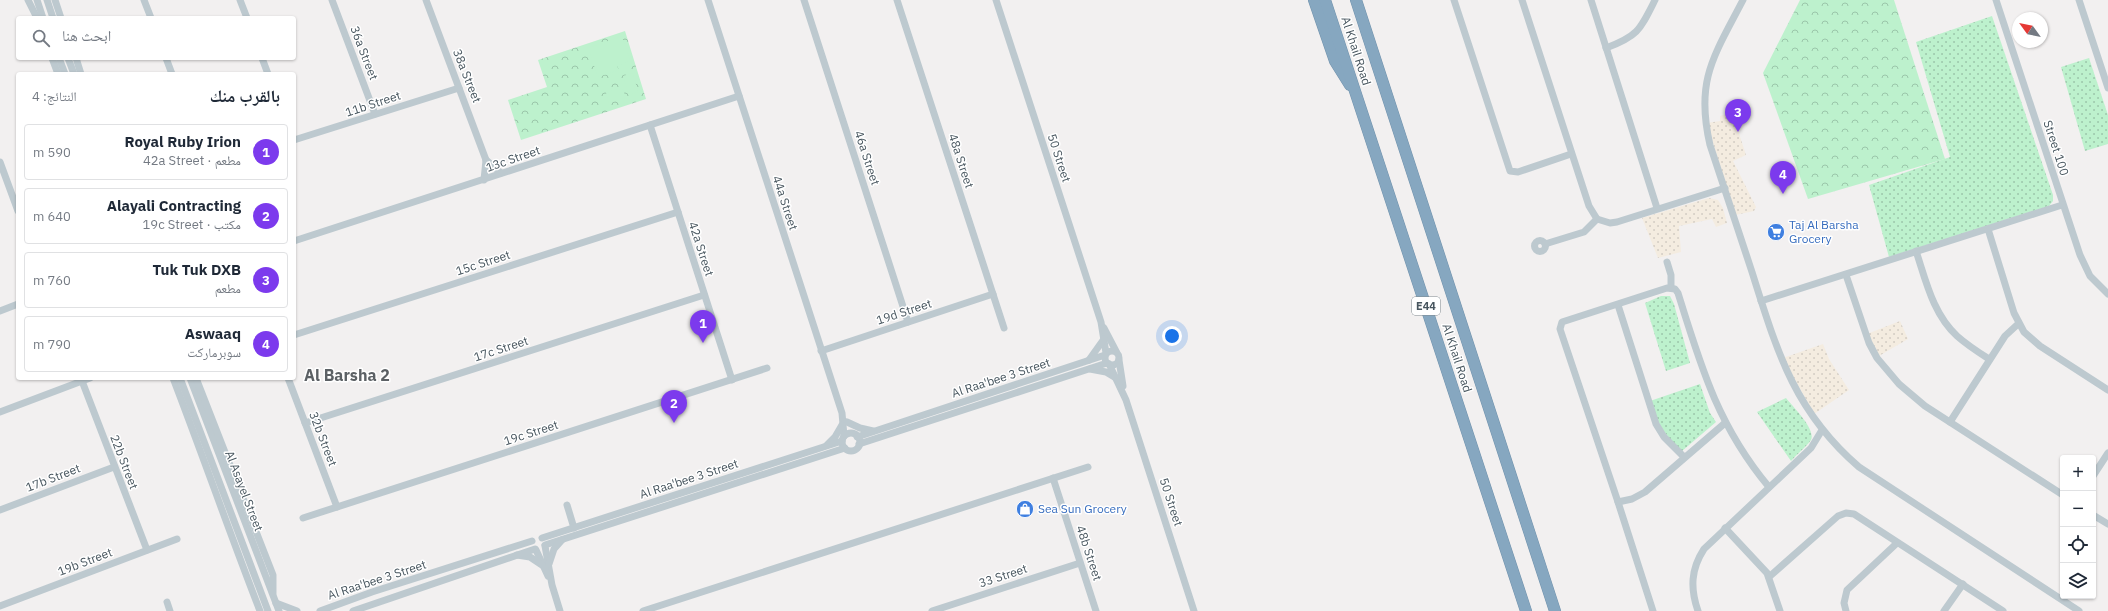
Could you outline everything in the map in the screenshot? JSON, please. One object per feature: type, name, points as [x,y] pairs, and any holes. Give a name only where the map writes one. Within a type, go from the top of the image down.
[{"type":"highway","points":[[1314,0],[1335,62],[1341,74],[1355,90]]},
{"type":"highway","name":"Al Khail Road","points":[[1325,0],[1526,611]]},
{"type":"highway","name":"Al Khail Road","points":[[1356,0],[1555,611]]},
{"type":"street","points":[[28,0],[36,16]]},
{"type":"street","points":[[37,0],[42,16]]},
{"type":"street","points":[[47,0],[52,16]]},
{"type":"street","points":[[55,0],[60,16]]},
{"type":"street","points":[[144,0],[150,16]]},
{"type":"street","points":[[240,0],[246,16]]},
{"type":"street","name":"36a Street","points":[[332,0],[375,114]]},
{"type":"street","name":"38a Street","points":[[426,0],[458,88],[468,108],[486,160],[484,180]]},
{"type":"street","name":"44a Street","points":[[708,0],[845,423],[856,438]]},
{"type":"street","name":"46a Street","points":[[804,0],[908,322]]},
{"type":"street","name":"48a Street","points":[[897,0],[1004,328]]},
{"type":"street","name":"50 Street","points":[[996,0],[1101,322],[1106,354]]},
{"type":"street","points":[[1454,0],[1510,171],[1515,173],[1572,154]]},
{"type":"street","points":[[1522,0],[1592,213],[1597,219],[1610,223],[1724,188]]},
{"type":"street","points":[[1591,0],[1657,208]]},
{"type":"street","points":[[1606,48],[1629,39],[1635,34],[1655,0]]},
{"type":"street","points":[[1743,0],[1714,56],[1705,86],[1703,105],[1705,125],[1710,145],[1775,343],[1802,402],[1831,441],[1877,480],[2079,611]]},
{"type":"street","name":"Street 100","points":[[1996,0],[2062,205],[2084,266],[2097,285],[2108,294]]},
{"type":"street","points":[[2079,0],[2108,88]]},
{"type":"street","points":[[53,60],[57,72]]},
{"type":"street","points":[[59,60],[64,72]]},
{"type":"street","points":[[69,60],[73,72]]},
{"type":"street","points":[[77,60],[80,72]]},
{"type":"street","points":[[167,60],[171,72]]},
{"type":"street","points":[[263,60],[267,72]]},
{"type":"street","name":"11b Street","points":[[296,139],[458,88]]},
{"type":"street","name":"13c Street","points":[[296,239],[484,180],[501,173],[739,96]]},
{"type":"street","name":"42a Street","points":[[650,125],[732,380]]},
{"type":"street","name":"38a Street","points":[[486,160],[501,173]]},
{"type":"street","points":[[0,162],[16,206]]},
{"type":"street","points":[[1761,301],[2062,205]]},
{"type":"street","name":"15c Street","points":[[296,334],[678,212]]},
{"type":"street","points":[[1545,244],[1584,232],[1597,219]]},
{"type":"street","points":[[1988,229],[2018,324],[2032,340],[2108,390]]},
{"type":"street","points":[[1916,251],[1933,303],[1939,315],[1957,336],[1989,360]]},
{"type":"street","points":[[1667,262],[1671,275],[1671,288]]},
{"type":"street","points":[[1846,275],[1862,327],[1880,362],[1899,384],[1912,396],[1950,422],[2060,493]]},
{"type":"street","points":[[1652,611],[1618,502],[1560,329],[1561,324],[1565,321],[1671,288],[1678,292],[1708,386],[1725,423],[1750,464],[1769,488]]},
{"type":"street","name":"19d Street","points":[[821,351],[993,294]]},
{"type":"street","name":"17c Street","points":[[305,423],[704,295]]},
{"type":"street","points":[[0,311],[16,305]]},
{"type":"street","points":[[1618,305],[1656,424],[1664,437],[1684,457]]},
{"type":"street","name":"50 Street","points":[[1101,322],[1116,352]]},
{"type":"street","points":[[1950,422],[2005,336],[2018,324]]},
{"type":"street","points":[[1104,339],[1088,365],[1117,378]]},
{"type":"street","points":[[1110,351],[1116,352],[1119,356],[1119,360],[1115,364],[1108,364],[1106,354],[1110,351]]},
{"type":"street","name":"Al Raa'bee 3 Street","points":[[542,538],[825,447],[843,439],[856,438],[1088,365],[1106,354]]},
{"type":"street","name":"50 Street","points":[[1119,360],[1126,400]]},
{"type":"street","name":"50 Street","points":[[1108,364],[1117,378],[1126,400],[1194,611]]},
{"type":"street","name":"Al Raa'bee 3 Street","points":[[856,438],[873,431],[1088,365],[1108,364]]},
{"type":"street","name":"19c Street","points":[[303,518],[767,368]]},
{"type":"street","points":[[174,380],[202,446],[221,513],[260,611]]},
{"type":"street","name":"Al Asayel Street","points":[[181,380],[202,446],[268,611]]},
{"type":"street","points":[[191,380],[273,575],[273,595],[279,611]]},
{"type":"street","points":[[197,380],[208,419]]},
{"type":"street","name":"32b Street","points":[[289,380],[337,507]]},
{"type":"street","points":[[0,412],[82,381]]},
{"type":"street","name":"22b Street","points":[[82,381],[147,550]]},
{"type":"street","points":[[825,447],[835,437],[845,423],[873,431]]},
{"type":"street","name":"44a Street","points":[[845,423],[843,439],[845,448]]},
{"type":"street","points":[[1618,502],[1632,499],[1645,492],[1725,423]]},
{"type":"street","points":[[1698,611],[1692,587],[1695,565],[1704,549],[1811,448],[1822,430]]},
{"type":"street","name":"Al Raa'bee 3 Street","points":[[545,546],[845,448],[853,450],[856,438]]},
{"type":"street","points":[[1811,448],[1823,442],[1831,441]]},
{"type":"street","points":[[2096,471],[2108,453]]},
{"type":"street","name":"17b Street","points":[[0,510],[114,467]]},
{"type":"street","points":[[643,611],[659,609],[1088,467]]},
{"type":"street","name":"48b Street","points":[[1053,478],[1096,611]]},
{"type":"street","points":[[567,505],[574,528]]},
{"type":"street","points":[[1769,577],[1838,516],[1846,513],[1854,514],[2003,611]]},
{"type":"street","points":[[2096,517],[2108,524]]},
{"type":"street","points":[[1725,528],[1764,569],[1769,577],[1780,611]]},
{"type":"street","points":[[546,566],[532,546],[532,541],[536,537],[542,538],[545,546],[546,566],[560,611]]},
{"type":"street","name":"19b Street","points":[[0,606],[177,539]]},
{"type":"street","points":[[546,566],[552,553],[563,539]]},
{"type":"street","name":"Al Raa'bee 3 Street","points":[[320,611],[372,592],[532,541]]},
{"type":"street","points":[[1846,611],[1844,603],[1847,590],[1897,543]]},
{"type":"street","points":[[535,550],[541,550],[545,546]]},
{"type":"street","name":"Al Raa'bee 3 Street","points":[[353,611],[514,555],[535,550]]},
{"type":"street","points":[[514,555],[530,558],[546,566]]},
{"type":"street","name":"33 Street","points":[[932,611],[1080,563]]},
{"type":"street","points":[[243,567],[250,564]]},
{"type":"street","points":[[1944,611],[1963,584]]},
{"type":"street","points":[[167,602],[170,611]]},
{"type":"street","points":[[276,603],[297,611]]},
{"type":"green space","points":[[1800,0],[1894,0],[1945,159],[1808,199],[1763,73]]},
{"type":"green space","points":[[1992,16],[2053,195],[2053,201],[2049,206],[1889,257],[1869,185],[1950,157],[1916,42]]},
{"type":"green space","points":[[625,31],[646,99],[521,140],[508,100],[547,87],[538,60]]},
{"type":"green space","points":[[622,36],[630,61],[617,66],[619,70],[598,77],[588,48]]},
{"type":"green space","points":[[2089,58],[2108,115],[2108,144],[2085,151],[2061,67]]},
{"type":"green space","points":[[633,73],[638,92],[629,95],[623,76]]},
{"type":"green space","points":[[622,87],[626,98],[609,103],[606,93]]},
{"type":"green space","points":[[1661,296],[1670,296],[1674,304],[1690,363],[1666,371],[1645,303]]},
{"type":"green space","points":[[1700,384],[1710,413],[1716,422],[1682,451],[1662,429],[1650,401]]},
{"type":"green space","points":[[1786,398],[1807,424],[1812,435],[1809,443],[1791,461],[1757,412]]},
{"type":"sand","points":[[1732,112],[1746,155],[1733,161],[1756,207],[1754,211],[1735,215],[1707,123],[1720,121],[1720,116]]},
{"type":"sand","points":[[1709,198],[1718,200],[1723,208],[1727,223],[1716,227],[1712,219],[1679,226],[1681,252],[1658,258],[1642,218]]},
{"type":"sand","points":[[1900,321],[1908,339],[1879,356],[1867,334]]},
{"type":"sand","points":[[1823,344],[1829,359],[1849,390],[1814,414],[1783,358]]},
{"type":"place","name":"Tuk Tuk DXB","points":[[1738,132]]},
{"type":"place","name":"Aswaaq","points":[[1783,194]]},
{"type":"place","name":"Taj Al Barsha Grocery","points":[[1776,232]]},
{"type":"place","name":"Royal Ruby Irion","points":[[703,343]]},
{"type":"place","name":"Alayali Contracting","points":[[674,423]]},
{"type":"place","name":"Sea Sun Grocery","points":[[1025,509]]},
{"type":"district","name":"Al Barsha 2","points":[[347,375]]}]
